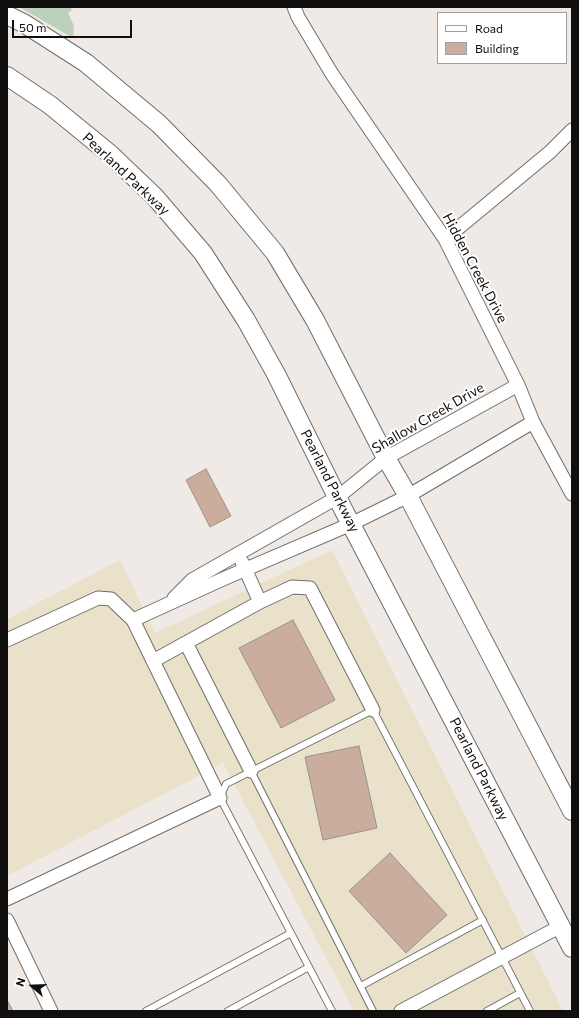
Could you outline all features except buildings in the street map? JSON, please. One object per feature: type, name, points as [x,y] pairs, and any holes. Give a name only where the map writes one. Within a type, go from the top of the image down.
[{"type":"main road","points":[[7,15],[25,24],[86,63],[159,124],[218,184],[275,253],[315,320],[572,811]]},
{"type":"main road","name":"Pearland Parkway","points":[[7,76],[50,105],[110,154],[155,197],[204,254],[246,320],[276,374],[351,524],[566,925],[572,948]]},
{"type":"street","name":"Hidden Creek Drive","points":[[294,7],[298,17],[332,74],[445,239],[518,386],[533,422],[572,494]]},
{"type":"street","points":[[445,239],[550,152],[572,130]]},
{"type":"street","name":"Shallow Creek Drive","points":[[168,604],[192,580],[338,497],[386,458],[518,386]]},
{"type":"street","points":[[133,620],[351,524],[408,496],[533,422]]},
{"type":"street","points":[[238,553],[260,602]]},
{"type":"street","points":[[153,661],[260,602],[292,587],[310,588],[373,710]]},
{"type":"street","points":[[7,640],[98,598],[111,599],[133,620],[220,798],[7,899]]},
{"type":"street","points":[[186,643],[251,772]]},
{"type":"street","points":[[7,920],[51,1011]]},
{"type":"street","points":[[401,1011],[502,957],[566,925]]},
{"type":"lane","points":[[332,1011],[220,798],[226,784],[373,710],[530,1011]]},
{"type":"lane","points":[[251,772],[373,1011]]},
{"type":"lane","points":[[361,986],[483,920]]},
{"type":"lane","points":[[146,1011],[291,933]]},
{"type":"lane","points":[[228,1011],[309,968]]},
{"type":"lane","points":[[487,1011],[520,993]]},
{"type":"shaded area","points":[[332,550],[563,1011],[354,1011],[223,763],[7,876],[7,619],[120,560],[155,633]]},
{"type":"green space","points":[[19,7],[70,7],[72,10],[68,13],[74,26],[73,38]]}]
